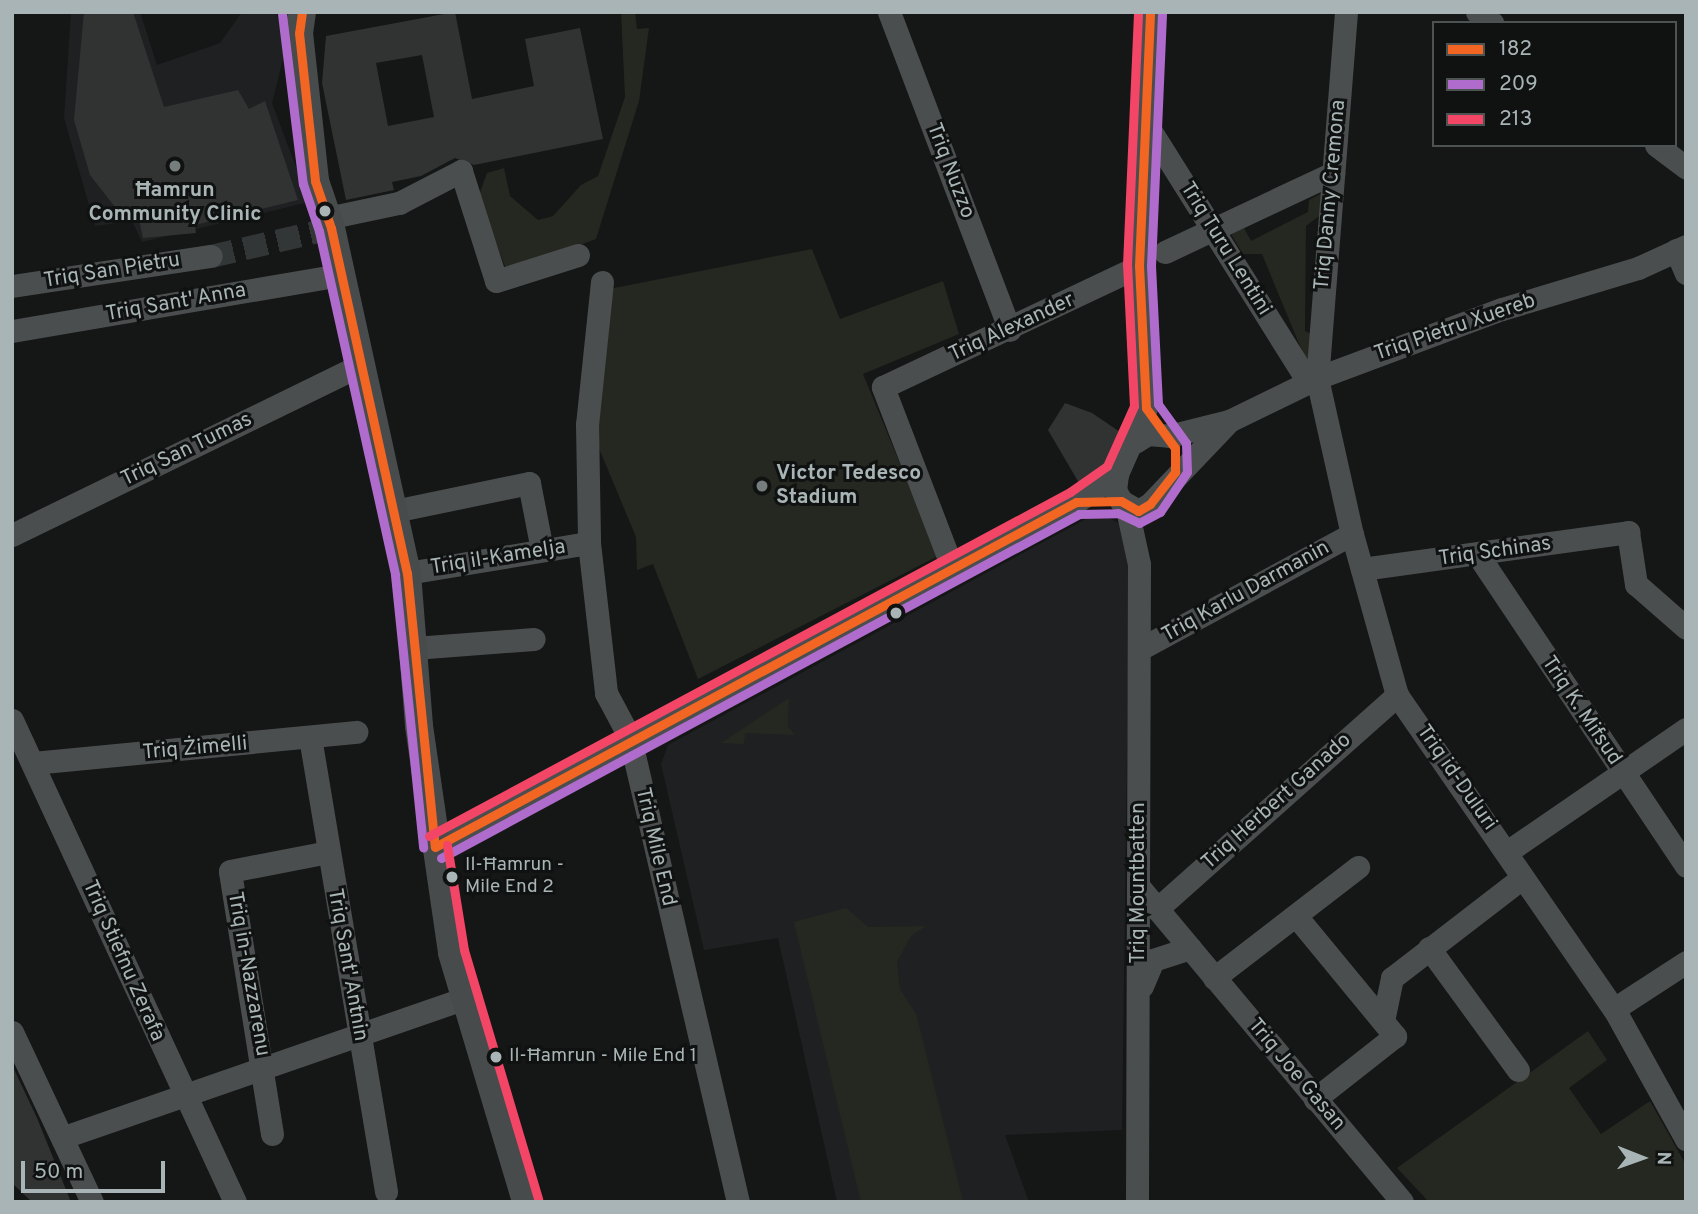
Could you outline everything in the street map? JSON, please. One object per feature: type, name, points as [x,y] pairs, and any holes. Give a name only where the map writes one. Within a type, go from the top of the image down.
[{"type":"main road","points":[[298,19],[315,181],[327,218],[407,573],[435,847],[452,953],[469,998],[481,1062],[526,1202]]},
{"type":"street","name":"Triq Nuzzo","points":[[889,12],[1010,330]]},
{"type":"street","points":[[1124,505],[1115,490],[1117,474],[1135,442],[1146,408],[1139,266],[1142,117],[1150,12]]},
{"type":"street","name":"Triq Danny Cremona","points":[[1313,379],[1346,12]]},
{"type":"street","name":"Triq Turu Lentini","points":[[1142,117],[1213,230],[1313,379]]},
{"type":"street","points":[[1659,147],[1686,168]]},
{"type":"street","points":[[327,218],[399,203],[461,172],[496,281],[578,255]]},
{"type":"street","points":[[1165,252],[1333,173]]},
{"type":"street","points":[[1681,248],[1686,272]]},
{"type":"street","name":"Triq Pietru Xuereb","points":[[1169,436],[1229,421],[1313,379],[1681,248]]},
{"type":"street","name":"Triq San Pietru","points":[[12,286],[211,256]]},
{"type":"street","name":"Triq Alexander","points":[[952,567],[883,387],[1010,330],[1139,266]]},
{"type":"street","name":"Triq Sant' Anna","points":[[12,331],[339,275]]},
{"type":"street","name":"Triq Mile End","points":[[601,282],[587,424],[589,542],[606,693],[630,738],[738,1202]]},
{"type":"street","name":"Triq San Tumas","points":[[12,534],[361,365]]},
{"type":"street","name":"Triq id-Duluri","points":[[1313,379],[1352,534],[1397,695],[1614,1009],[1686,1139]]},
{"type":"street","points":[[1076,502],[1150,504],[1175,472],[1175,448],[1169,436],[1146,408]]},
{"type":"street","name":"Triq Pietru Xuereb","points":[[1175,472],[1229,421]]},
{"type":"street","points":[[1135,442],[1148,434],[1169,436]]},
{"type":"street","points":[[435,847],[630,738],[1076,502],[1117,474]]},
{"type":"street","points":[[394,511],[529,482],[542,550]]},
{"type":"street","name":"Triq Mountbatten","points":[[1137,1202],[1139,564],[1150,504]]},
{"type":"street","name":"Triq Mountbatten","points":[[1124,505],[1139,564]]},
{"type":"street","name":"Triq Schinas","points":[[1362,569],[1478,555],[1628,532],[1636,584],[1686,628]]},
{"type":"street","name":"Triq Karlu Darmanin","points":[[1140,649],[1352,534]]},
{"type":"street","name":"Triq il-Kamelja","points":[[407,573],[589,542]]},
{"type":"street","name":"Triq K. Mifsud","points":[[1478,555],[1686,866]]},
{"type":"street","points":[[414,649],[534,639]]},
{"type":"street","name":"Triq Herbert Ganado","points":[[1157,909],[1397,695]]},
{"type":"street","name":"Triq Stiefnu Zerafa","points":[[12,720],[184,1098],[235,1202]]},
{"type":"street","points":[[1507,852],[1686,729]]},
{"type":"street","name":"Triq Żimelli","points":[[33,763],[357,732]]},
{"type":"street","name":"Triq Sant' Antnin","points":[[310,737],[386,1192]]},
{"type":"street","name":"Triq in-Nazzarenu","points":[[272,1134],[264,1069],[230,871],[328,852]]},
{"type":"street","points":[[1214,978],[1358,867]]},
{"type":"street","points":[[1315,1098],[1389,1028],[1392,978],[1522,878]]},
{"type":"street","name":"Triq Joe Gasan","points":[[1139,887],[1402,1202]]},
{"type":"street","points":[[1296,916],[1389,1028]]},
{"type":"street","points":[[1138,995],[1153,960],[1190,948]]},
{"type":"street","points":[[1429,948],[1518,1070]]},
{"type":"street","points":[[1614,1009],[1686,962]]},
{"type":"street","points":[[64,1137],[469,998]]},
{"type":"street","points":[[12,1032],[64,1137],[92,1202]]},
{"type":"shaded area","points":[[71,12],[140,12],[157,65],[220,43],[242,12],[276,12],[286,47],[272,103],[309,202],[142,242],[132,221],[95,226],[64,118]]},
{"type":"shaded area","points":[[621,12],[635,12],[637,29],[649,28],[639,101],[596,239],[507,272],[479,195],[487,173],[504,168],[510,196],[538,220],[553,216],[581,185],[598,176],[625,97]]},
{"type":"shaded area","points":[[1324,192],[1323,213],[1306,226],[1305,331],[1315,336],[1307,363],[1262,254],[1243,254],[1231,234],[1244,228],[1251,241],[1308,212],[1309,200]]},
{"type":"shaded area","name":"Victor Tedesco Stadium","points":[[812,249],[840,319],[943,281],[959,334],[863,374],[938,556],[698,679],[653,564],[637,570],[636,537],[593,434],[609,289]]},
{"type":"shaded area","points":[[1099,512],[1130,530],[1122,1130],[1005,1135],[1029,1202],[837,1202],[778,938],[704,950],[661,764],[668,745]]},
{"type":"shaded area","points":[[789,698],[788,726],[795,735],[745,733],[744,744],[721,743]]},
{"type":"shaded area","points":[[846,908],[868,927],[926,926],[911,936],[897,962],[900,989],[916,1014],[963,1202],[861,1202],[794,922]]},
{"type":"shaded area","points":[[1588,1031],[1607,1060],[1569,1088],[1601,1134],[1650,1101],[1686,1165],[1686,1202],[1429,1202],[1397,1168]]},
{"type":"building","points":[[84,12],[133,12],[164,107],[238,90],[249,109],[265,101],[298,200],[195,225],[196,233],[143,238],[138,215],[122,216],[90,175],[74,120]]},
{"type":"building","points":[[455,12],[472,99],[534,86],[525,39],[580,28],[603,139],[474,165],[455,158],[421,176],[392,182],[394,190],[346,200],[322,83],[326,36]],"holes":[[[422,55],[434,117],[388,126],[376,63]]]},
{"type":"building","points":[[1065,403],[1092,413],[1120,432],[1106,465],[1079,483],[1048,430]]},
{"type":"building","points":[[12,1065],[71,1202],[32,1202],[12,1183]]},
{"type":"tunnel","points":[[211,256],[331,228]]},
{"type":"transit line","name":"182","points":[[302,12],[299,33],[315,181],[331,228],[407,573],[435,847]]},
{"type":"transit line","name":"213","points":[[429,836],[1070,492],[1107,466],[1134,406],[1127,265],[1138,12]]},
{"type":"transit line","name":"182","points":[[435,847],[1076,502],[1121,501],[1138,511],[1150,504],[1175,472],[1175,448],[1146,408],[1139,266],[1150,12]]},
{"type":"transit line","name":"209","points":[[441,858],[1079,514],[1118,513],[1139,523],[1160,512],[1187,472],[1186,443],[1158,404],[1151,266],[1162,13]]},
{"type":"transit line","name":"209","points":[[282,14],[303,184],[319,231],[395,575],[423,848]]},
{"type":"transit line","name":"213","points":[[447,845],[464,950],[538,1199]]},
{"type":"place","name":"Ħamrun Community Clinic","points":[[175,166]]},
{"type":"place","name":"Victor Tedesco Stadium","points":[[762,486]]},
{"type":"place","name":"Il-Ħamrun - Mile End 2","points":[[452,877]]},
{"type":"place","name":"Il-Ħamrun - Mile End 1","points":[[496,1057]]}]
